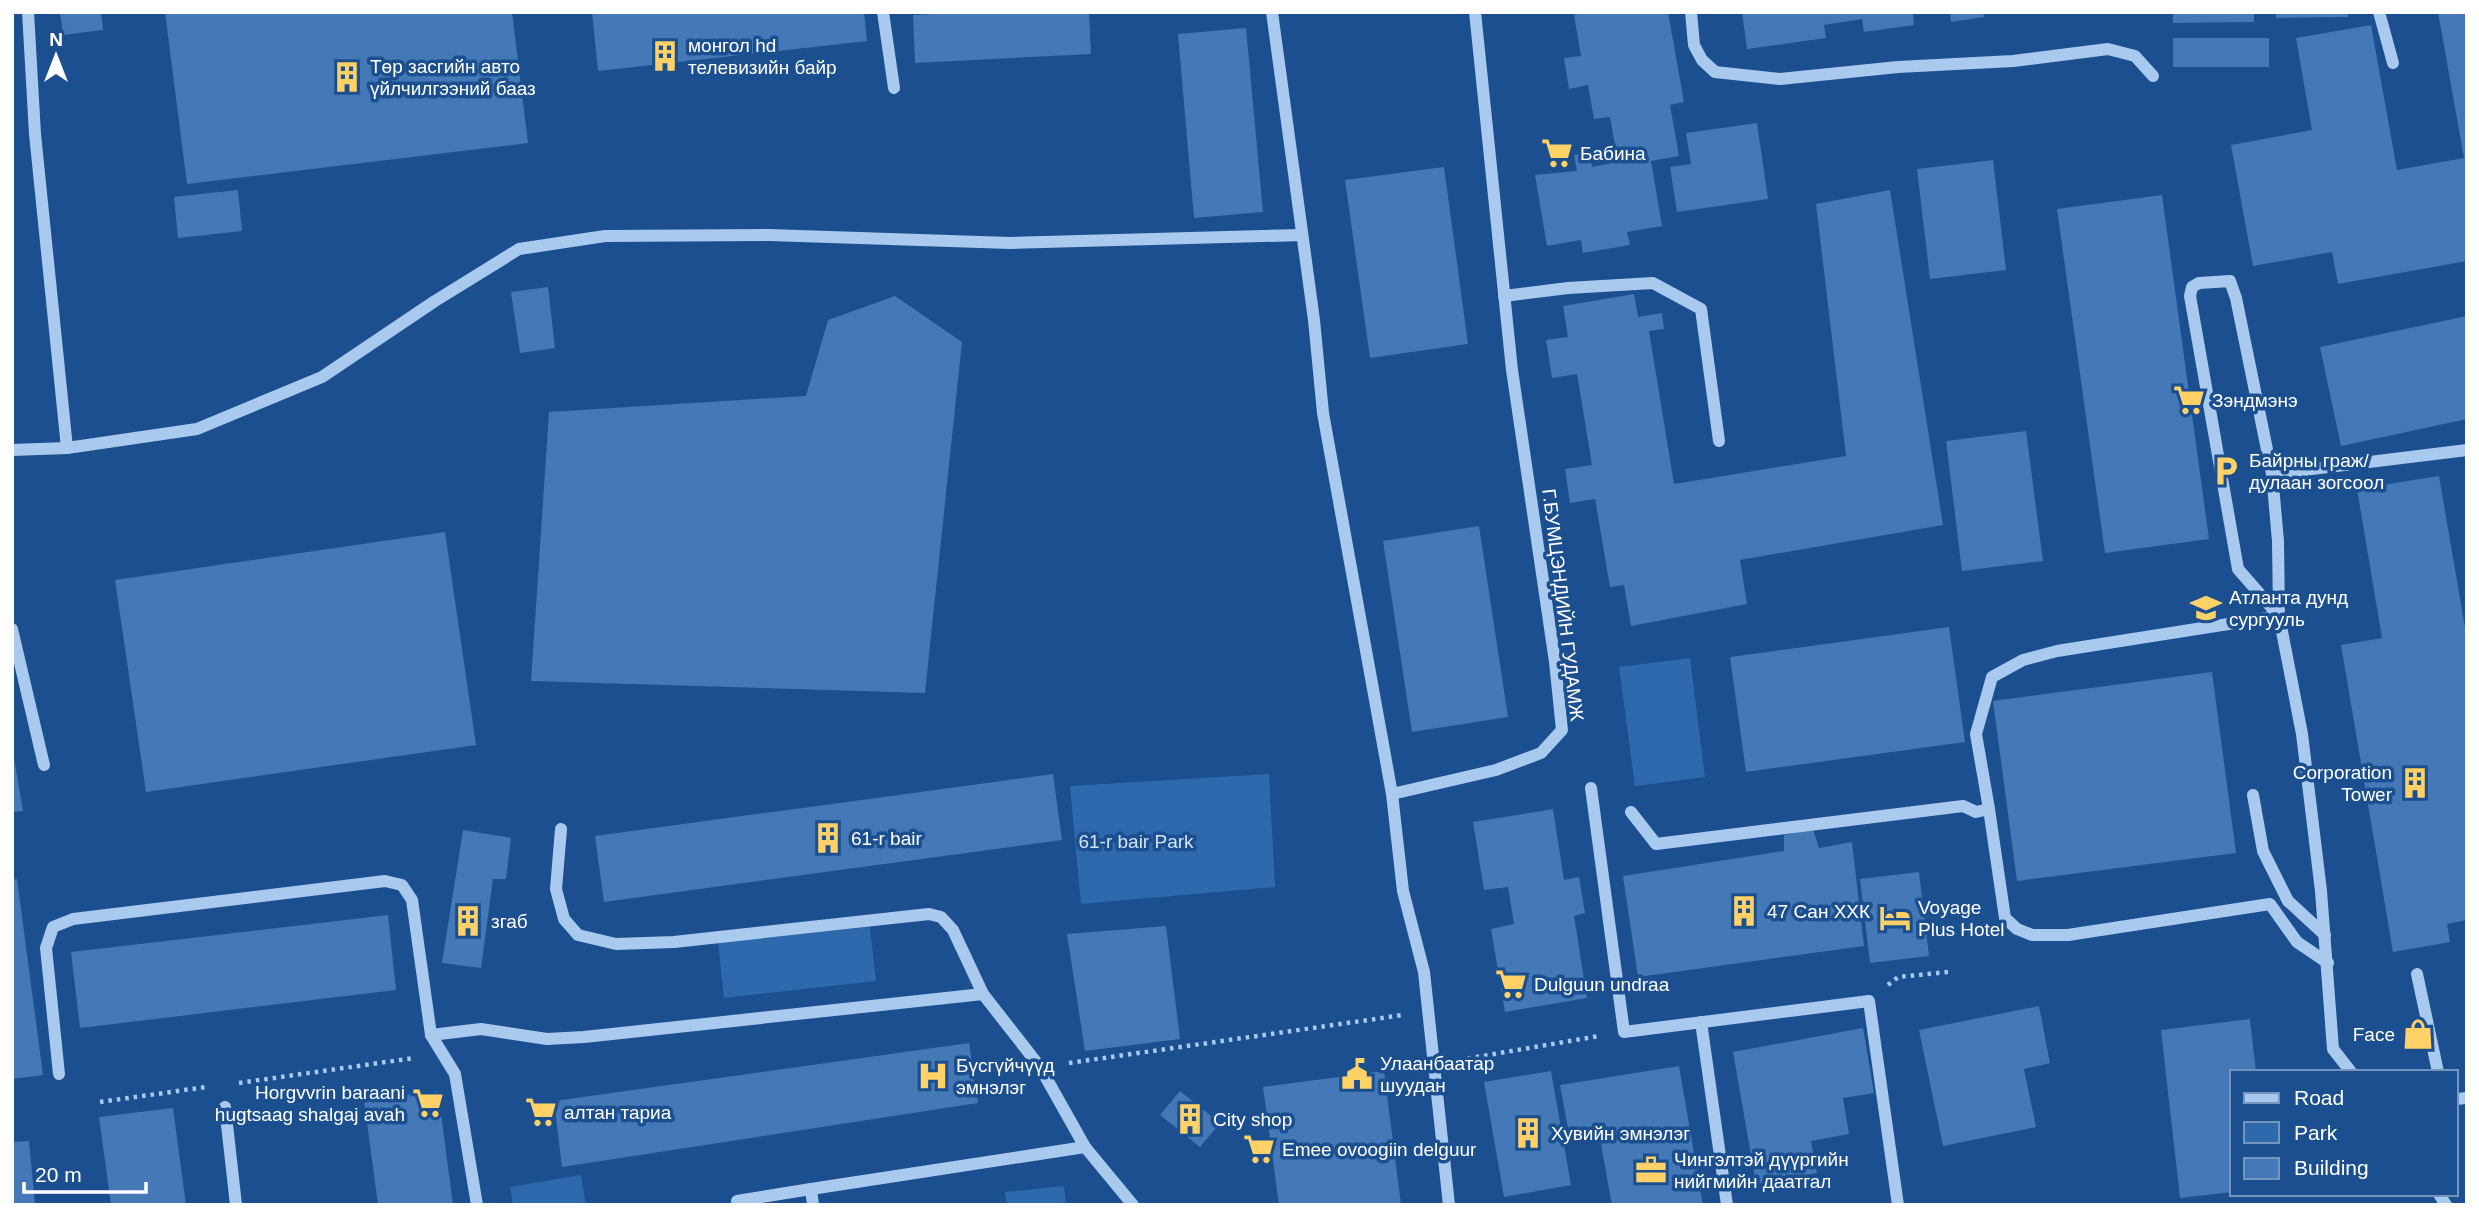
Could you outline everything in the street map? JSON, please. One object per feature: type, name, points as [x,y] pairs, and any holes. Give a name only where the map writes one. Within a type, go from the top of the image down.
[{"type":"street","points":[[28,12],[36,134],[67,448]]},
{"type":"street","points":[[883,12],[894,88]]},
{"type":"street","points":[[1272,12],[1314,320],[1323,413],[1392,794],[1403,891],[1424,972],[1449,1205]]},
{"type":"street","name":"Г.БУМЦЭНДИЙН ГУДАМЖ","points":[[1392,794],[1496,770],[1541,753],[1562,730],[1555,662],[1512,370],[1475,12]]},
{"type":"street","points":[[1690,12],[1694,46],[1702,60],[1715,72],[1780,79],[1898,67],[2013,61],[2108,49],[2135,56],[2153,76]]},
{"type":"street","points":[[2379,12],[2393,63]]},
{"type":"street","points":[[12,450],[67,448],[197,429],[322,377],[435,301],[519,249],[605,236],[769,235],[1010,243],[1302,235]]},
{"type":"street","points":[[2279,616],[2238,569],[2190,296],[2192,287],[2199,283],[2230,281],[2233,286],[2272,474],[2278,541],[2279,616],[2302,734],[2328,963],[2333,1049],[2349,1070]]},
{"type":"street","points":[[1504,296],[1568,288],[1653,284],[1702,309],[1719,441]]},
{"type":"street","points":[[2272,474],[2467,450]]},
{"type":"street","points":[[2279,616],[2057,652],[2023,660],[1992,677],[1976,734],[2005,918],[2017,929],[2032,935],[2068,935],[2270,904],[2297,942],[2328,963]]},
{"type":"street","points":[[12,629],[44,765]]},
{"type":"street","points":[[1591,788],[1624,1032],[1869,1001],[1898,1205]]},
{"type":"street","points":[[2253,795],[2263,851],[2288,901],[2325,935]]},
{"type":"street","points":[[1631,812],[1656,844],[1963,806],[1976,812],[1989,809]]},
{"type":"street","points":[[561,829],[556,889],[564,919],[578,935],[616,944],[674,942],[929,914],[941,917],[953,930],[983,994],[1040,1067],[1085,1147],[1133,1205]]},
{"type":"street","points":[[59,1074],[47,948],[53,927],[73,919],[385,881],[402,885],[412,901],[431,1035],[455,1073],[477,1205]]},
{"type":"street","points":[[2417,974],[2438,1070]]},
{"type":"street","points":[[431,1035],[481,1029],[547,1039],[584,1037],[983,994]]},
{"type":"street","points":[[1702,1022],[1727,1205]]},
{"type":"street","points":[[225,1107],[236,1205]]},
{"type":"street","points":[[738,1205],[737,1201],[1085,1147]]},
{"type":"street","points":[[811,1189],[813,1205]]},
{"type":"path","points":[[1869,1001],[1898,977],[1948,972]]},
{"type":"path","points":[[1040,1067],[1428,1011]]},
{"type":"path","points":[[1434,1064],[1624,1032]]},
{"type":"path","points":[[237,1083],[442,1054]]},
{"type":"path","points":[[100,1102],[210,1087]]},
{"type":"green space","points":[[1690,658],[1705,777],[1635,786],[1619,667]]},
{"type":"green space","name":"61-r bair Park","points":[[1269,774],[1275,887],[1081,904],[1070,786]]},
{"type":"green space","points":[[870,927],[876,981],[724,998],[718,942]]},
{"type":"green space","points":[[581,1175],[586,1205],[513,1205],[510,1187]]},
{"type":"green space","points":[[1064,1186],[1066,1205],[1007,1205],[1005,1192]]},
{"type":"building","points":[[60,12],[101,12],[103,30],[63,35]]},
{"type":"building","name":"Төр засгийн авто үйлчилгээний бааз","points":[[165,12],[512,12],[528,143],[187,184]]},
{"type":"building","name":"монгол hd телевизийн байр","points":[[592,12],[864,12],[867,41],[598,71]]},
{"type":"building","points":[[1089,12],[1091,54],[915,63],[913,15]]},
{"type":"building","points":[[1585,12],[1668,12],[1684,102],[1670,105],[1679,156],[1651,161],[1662,226],[1627,232],[1630,245],[1583,253],[1581,240],[1547,246],[1535,175],[1577,171],[1574,155],[1589,152],[1592,167],[1618,162],[1610,117],[1594,119],[1588,85],[1569,89],[1564,58],[1581,56],[1574,15]]},
{"type":"building","points":[[1742,12],[1913,12],[1914,25],[1864,32],[1862,19],[1824,25],[1826,38],[1747,49]]},
{"type":"building","points":[[1950,12],[1983,12],[1984,17],[1951,22]]},
{"type":"building","points":[[2173,12],[2254,12],[2254,22],[2173,23]]},
{"type":"building","points":[[2276,12],[2348,12],[2348,17],[2276,18]]},
{"type":"building","points":[[2438,12],[2467,12],[2467,261],[2338,284],[2332,252],[2253,266],[2231,145],[2312,130],[2296,38],[2371,25],[2397,170],[2464,158]]},
{"type":"building","points":[[1246,28],[1263,212],[1194,218],[1178,34]]},
{"type":"building","points":[[2173,38],[2269,38],[2269,67],[2173,67]]},
{"type":"building","points":[[1757,123],[1768,199],[1677,212],[1670,167],[1691,164],[1686,133]]},
{"type":"building","points":[[1993,160],[2006,270],[1930,279],[1917,169]]},
{"type":"building","points":[[1444,167],[1468,344],[1370,358],[1345,180]]},
{"type":"building","points":[[238,190],[242,231],[178,238],[174,197]]},
{"type":"building","points":[[1890,190],[1943,525],[1740,560],[1747,604],[1631,626],[1624,585],[1610,587],[1595,499],[1570,503],[1565,469],[1592,465],[1577,374],[1552,378],[1546,340],[1568,337],[1563,306],[1634,294],[1638,317],[1662,313],[1664,329],[1649,331],[1674,484],[1846,456],[1816,204]]},
{"type":"building","points":[[2162,195],[2209,539],[2105,553],[2057,209]]},
{"type":"building","points":[[548,287],[555,348],[520,353],[511,292]]},
{"type":"building","points":[[895,296],[962,342],[925,693],[531,681],[549,412],[806,396],[828,320]]},
{"type":"building","points":[[2467,316],[2467,419],[2341,446],[2320,347]]},
{"type":"building","points":[[2026,431],[2043,561],[1962,571],[1946,441]]},
{"type":"building","name":"Corporation Tower","points":[[2439,476],[2467,639],[2467,920],[2447,924],[2450,942],[2393,952],[2341,645],[2382,638],[2357,489]]},
{"type":"building","points":[[1479,526],[1508,717],[1412,732],[1383,541]]},
{"type":"building","points":[[445,532],[476,745],[146,792],[115,580]]},
{"type":"building","points":[[1949,627],[1965,742],[1746,772],[1730,657]]},
{"type":"building","points":[[2212,672],[2236,853],[2017,881],[1993,701]]},
{"type":"building","points":[[12,747],[23,811],[12,812]]},
{"type":"building","name":"61-r bair","points":[[1053,774],[1062,840],[604,902],[595,836]]},
{"type":"building","points":[[1553,809],[1564,880],[1579,877],[1585,913],[1574,916],[1587,998],[1505,1012],[1491,929],[1514,924],[1508,887],[1484,890],[1473,822]]},
{"type":"building","name":"47 Сан ХХК","points":[[1813,829],[1819,848],[1852,842],[1864,946],[1638,977],[1623,876],[1784,851],[1784,835]]},
{"type":"building","name":"згаб","points":[[463,830],[511,838],[506,879],[493,879],[481,968],[442,963]]},
{"type":"building","name":"Voyage Plus Hotel","points":[[1919,872],[1929,956],[1870,963],[1860,879]]},
{"type":"building","points":[[17,879],[43,1075],[12,1079],[12,880]]},
{"type":"building","points":[[388,915],[396,990],[80,1028],[71,952]]},
{"type":"building","points":[[1166,926],[1180,1039],[1085,1051],[1067,934]]},
{"type":"building","points":[[2039,1006],[2050,1063],[2024,1069],[2036,1127],[1943,1146],[1919,1030]]},
{"type":"building","points":[[2250,1019],[2256,1070],[2230,1070],[2230,1192],[2180,1198],[2161,1030]]},
{"type":"building","points":[[1863,1028],[1874,1093],[1843,1098],[1849,1134],[1811,1141],[1817,1173],[1756,1184],[1733,1052]]},
{"type":"building","points":[[969,1043],[978,1103],[562,1167],[554,1101]]},
{"type":"building","name":"Чингэлтэй дүүргийн нийгмийн даатгал","points":[[1679,1066],[1703,1205],[1612,1205],[1598,1128],[1569,1134],[1560,1085]]},
{"type":"building","points":[[1384,1071],[1401,1205],[1279,1205],[1263,1087]]},
{"type":"building","name":"Хувийн эмнэлэг","points":[[1551,1071],[1571,1185],[1504,1197],[1484,1082]]},
{"type":"building","points":[[438,1091],[453,1205],[378,1205],[364,1100]]},
{"type":"building","name":"City shop","points":[[1180,1091],[1220,1123],[1200,1147],[1160,1115]]},
{"type":"building","points":[[173,1108],[186,1205],[111,1205],[99,1117]]},
{"type":"building","points":[[29,1141],[35,1205],[12,1205],[12,1142]]},
{"type":"place","name":"монгол hd телевизийн байр","points":[[665,56]]},
{"type":"place","name":"Төр засгийн авто үйлчилгээний бааз","points":[[347,77]]},
{"type":"place","name":"Бабина","points":[[1557,153]]},
{"type":"place","name":"Зэндмэнэ","points":[[2189,400]]},
{"type":"place","name":"Байрны граж/ дулаан зогсоол","points":[[2226,471]]},
{"type":"place","name":"Атланта дунд сургууль","points":[[2206,608]]},
{"type":"place","name":"Corporation Tower","points":[[2415,783]]},
{"type":"place","name":"61-r bair","points":[[828,838]]},
{"type":"place","name":"47 Сан ХХК","points":[[1744,911]]},
{"type":"place","name":"Voyage Plus Hotel","points":[[1895,918]]},
{"type":"place","name":"згаб","points":[[468,921]]},
{"type":"place","name":"Dulguun undraa","points":[[1511,984]]},
{"type":"place","name":"Face","points":[[2418,1034]]},
{"type":"place","name":"Улаанбаатар шуудан","points":[[1357,1074]]},
{"type":"place","name":"Бүсгүйчүүд эмнэлэг","points":[[933,1076]]},
{"type":"place","name":"Horgvvrin baraani hugtsaag shalgaj avah","points":[[428,1103]]},
{"type":"place","name":"алтан тариа","points":[[541,1112]]},
{"type":"place","name":"City shop","points":[[1190,1119]]},
{"type":"place","name":"Хувийн эмнэлэг","points":[[1528,1133]]},
{"type":"place","name":"Emee ovoogiin delguur","points":[[1259,1149]]},
{"type":"place","name":"Чингэлтэй дүүргийн нийгмийн даатгал","points":[[1651,1170]]}]
